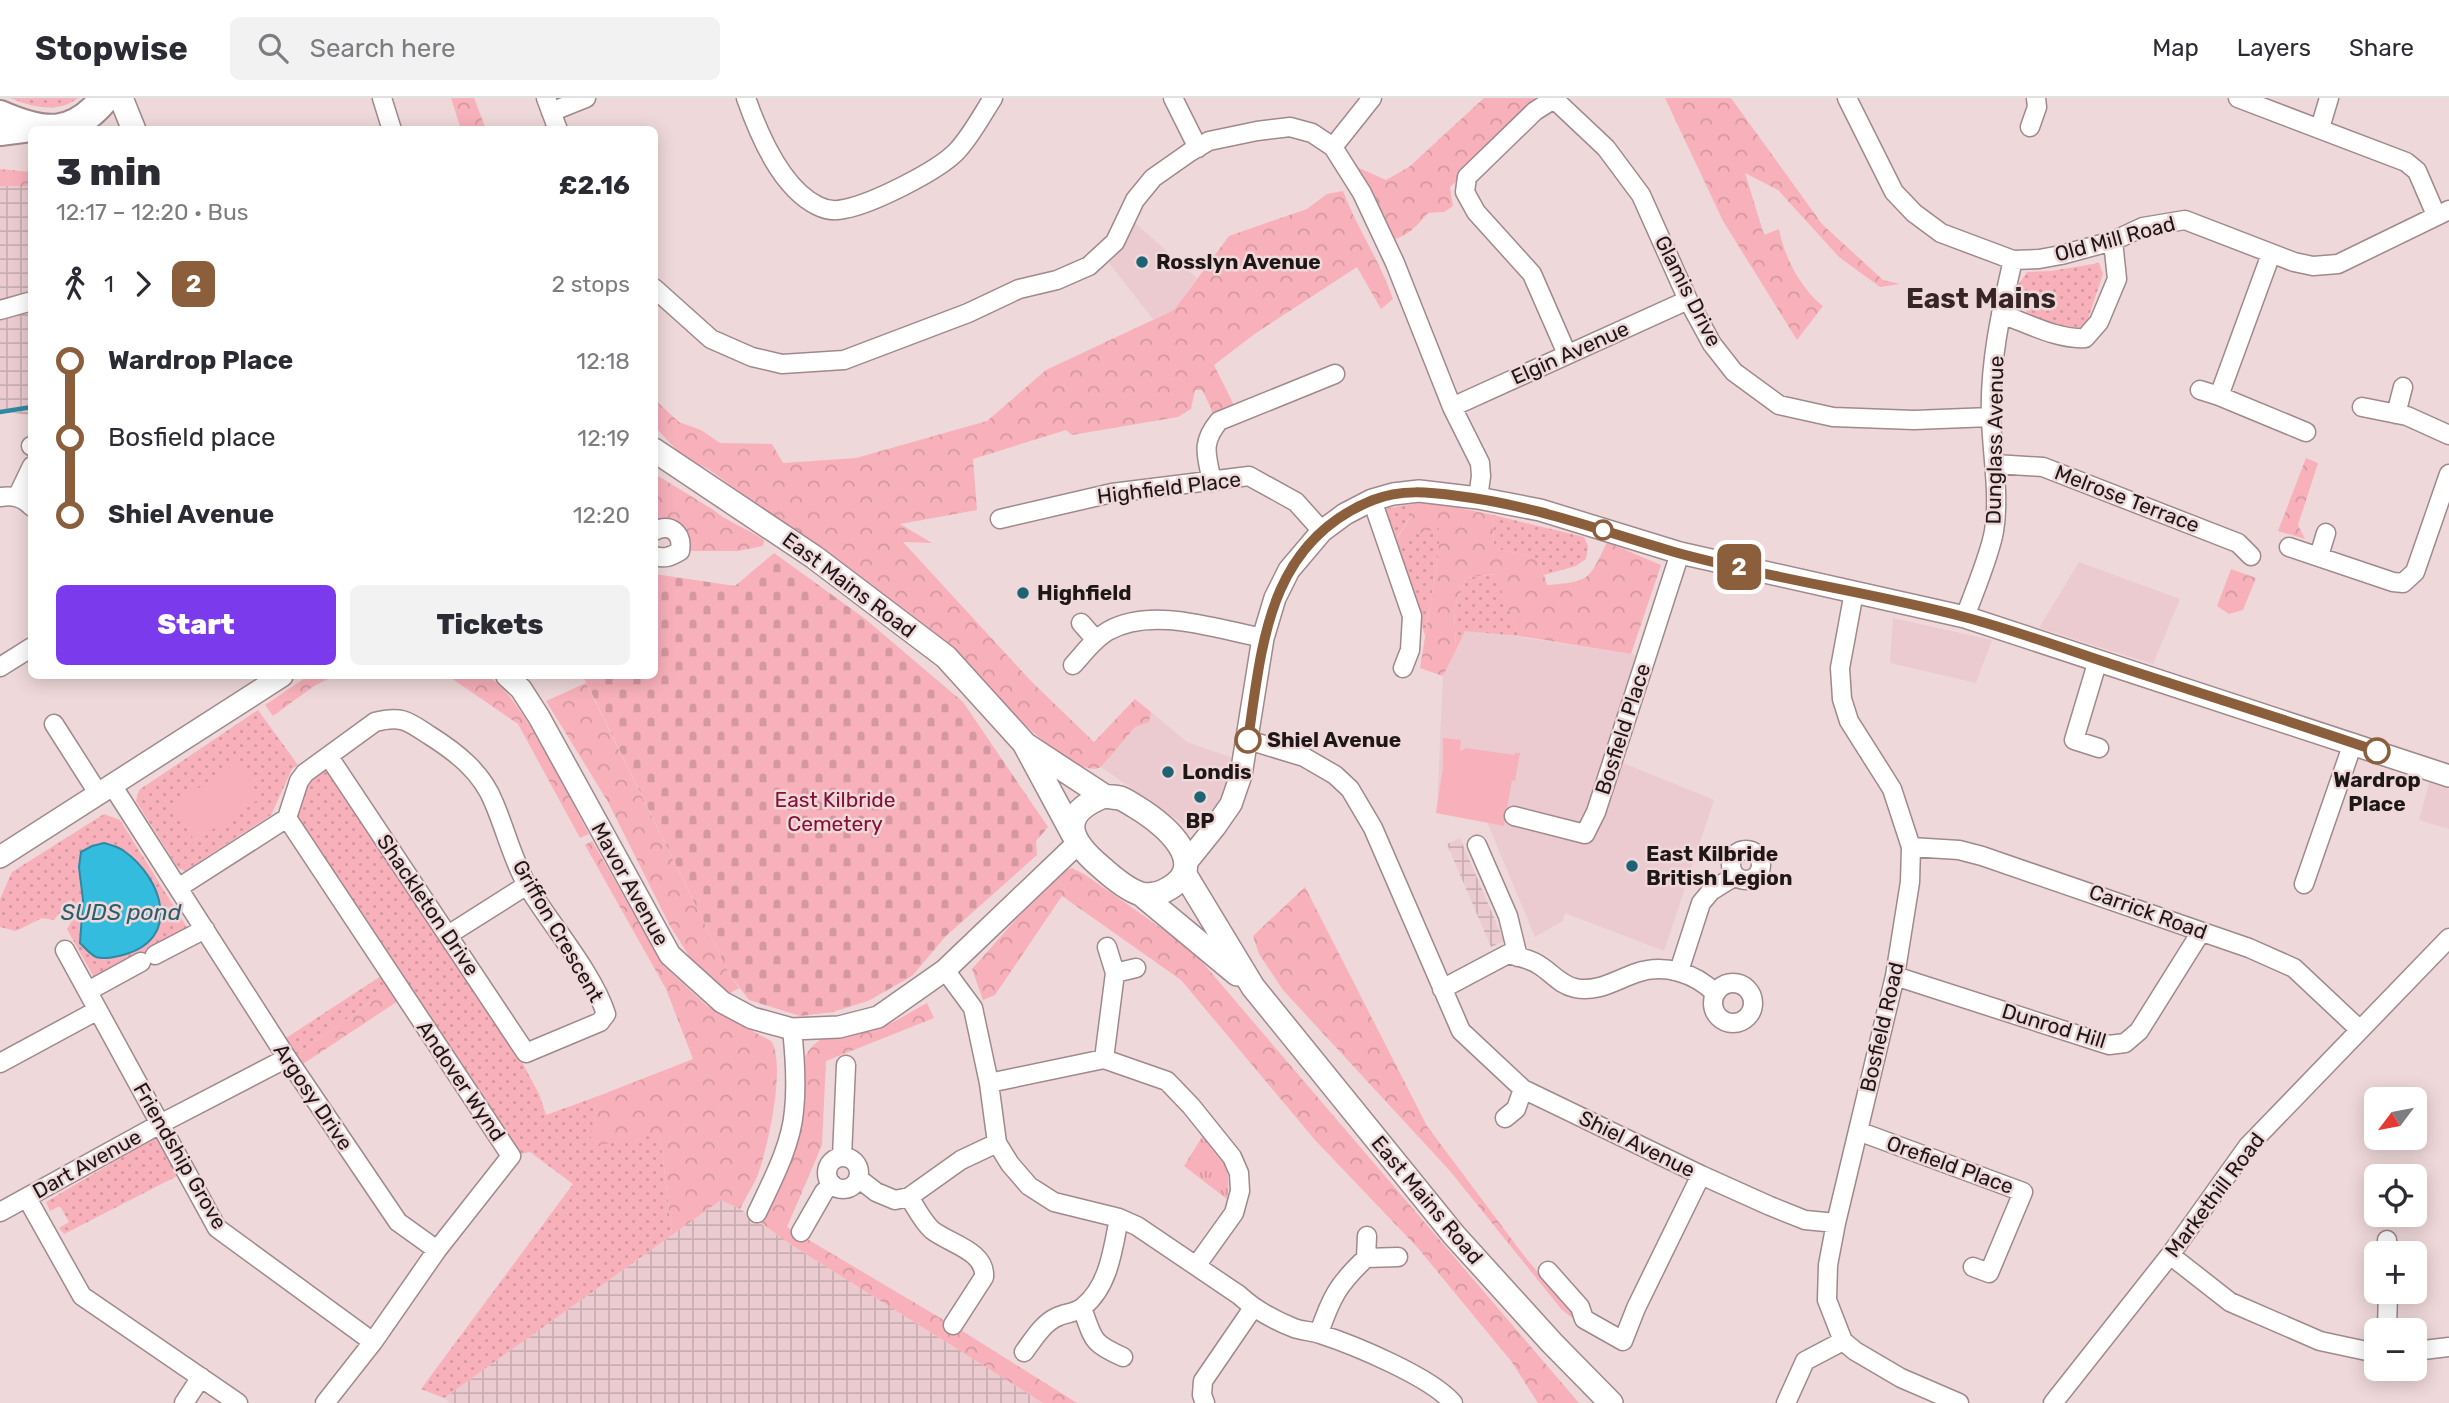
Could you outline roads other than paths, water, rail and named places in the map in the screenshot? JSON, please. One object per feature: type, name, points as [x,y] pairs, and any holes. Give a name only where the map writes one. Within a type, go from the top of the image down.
[{"type":"highway","points":[[68,126],[84,119],[105,98]]},
{"type":"highway","points":[[0,115],[28,126]]},
{"type":"main road","points":[[121,98],[132,126]]},
{"type":"main road","points":[[0,132],[28,130]]},
{"type":"main road","name":"East Mains Road","points":[[658,453],[814,557],[946,657],[1024,743],[1075,839]]},
{"type":"main road","name":"East Mains Road","points":[[1024,743],[1104,796]]},
{"type":"main road","points":[[1104,796],[1122,799],[1156,820],[1177,839],[1185,868],[1173,886],[1158,894],[1142,895],[1110,875],[1075,839],[1078,812],[1088,803],[1104,796]]},
{"type":"main road","name":"East Mains Road","points":[[1185,868],[1253,987],[1454,1235],[1552,1343],[1611,1403]]},
{"type":"main road","name":"East Mains Road","points":[[1142,895],[1253,987]]},
{"type":"street","points":[[382,98],[391,126]]},
{"type":"street","points":[[556,126],[548,105],[586,98]]},
{"type":"street","points":[[746,98],[772,158],[800,195],[820,208],[833,210],[845,209],[882,196],[939,166],[957,151],[993,98]]},
{"type":"street","points":[[1173,98],[1198,148]]},
{"type":"street","points":[[1333,147],[1372,98]]},
{"type":"street","points":[[1847,98],[1894,192],[1914,214],[1941,233],[2013,260]]},
{"type":"street","points":[[2030,127],[2037,107],[2036,98]]},
{"type":"street","points":[[2238,98],[2406,162],[2417,171],[2443,213]]},
{"type":"street","points":[[2320,128],[2329,98]]},
{"type":"street","points":[[1554,99],[1535,111],[1467,177],[1465,192],[1476,212],[1532,274],[1567,354]]},
{"type":"street","name":"Glamis Drive","points":[[1554,99],[1606,148],[1641,195],[1688,300],[1712,344],[1734,372],[1779,405],[1833,417],[1914,420],[1991,416]]},
{"type":"street","points":[[658,292],[711,339],[752,357],[782,364],[844,360],[968,313],[1019,289],[1057,280],[1089,266],[1115,242],[1135,200],[1153,178],[1209,141],[1290,127],[1312,133],[1333,147],[1362,193],[1452,407],[1480,463],[1478,498]]},
{"type":"street","name":"Old Mill Road","points":[[2013,260],[2039,260],[2113,241],[2143,227],[2185,220],[2271,254],[2313,265],[2338,264],[2443,213]]},
{"type":"street","points":[[2001,314],[2061,336],[2085,338],[2099,322],[2117,279],[2113,241]]},
{"type":"street","points":[[2219,396],[2271,254]]},
{"type":"street","name":"Dunglass Avenue","points":[[1965,617],[1994,531],[1995,464],[1991,416],[2001,314],[2013,260]]},
{"type":"street","name":"Elgin Avenue","points":[[1452,407],[1688,300]]},
{"type":"street","points":[[0,310],[28,302]]},
{"type":"street","points":[[1212,482],[1205,446],[1209,434],[1219,421],[1335,373]]},
{"type":"street","points":[[2396,414],[2403,387]]},
{"type":"street","points":[[2200,390],[2306,432]]},
{"type":"street","points":[[2362,407],[2407,416],[2449,435]]},
{"type":"street","name":"Melrose Terrace","points":[[1995,464],[2043,467],[2238,542],[2251,556]]},
{"type":"street","points":[[16,500],[28,474]]},
{"type":"street","points":[[2290,547],[2393,583],[2403,583],[2415,572],[2449,474]]},
{"type":"street","name":"Highfield Place","points":[[1000,519],[1112,493],[1250,476],[1296,502],[1322,531]]},
{"type":"street","points":[[1185,868],[1231,804],[1241,775],[1248,740],[1263,638],[1275,598],[1289,570],[1322,531],[1345,514],[1372,500],[1419,491],[1478,498],[1540,510],[1680,553],[1965,617],[2449,776]]},
{"type":"street","points":[[1372,500],[1412,616],[1410,650],[1403,668]]},
{"type":"street","points":[[658,529],[670,528],[681,540],[680,551],[665,559],[658,557]]},
{"type":"street","points":[[2319,556],[2326,533]]},
{"type":"street","name":"Bosfield Place","points":[[1514,816],[1585,834],[1596,811],[1680,553]]},
{"type":"street","name":"Bosfield Road","points":[[1843,1341],[1827,1300],[1828,1265],[1895,976],[1910,882],[1911,847],[1892,789],[1849,721],[1842,699],[1840,668],[1854,592]]},
{"type":"street","points":[[1073,665],[1096,640],[1121,625],[1141,619],[1164,619],[1263,638]]},
{"type":"street","points":[[1081,623],[1096,640]]},
{"type":"street","points":[[0,667],[28,650]]},
{"type":"street","points":[[2098,660],[2074,740],[2099,748]]},
{"type":"street","points":[[0,857],[277,679]]},
{"type":"street","name":"Mavor Avenue","points":[[510,679],[521,689],[539,717],[670,955],[722,1002],[752,1017],[792,1030],[839,1027],[878,1017],[945,970],[1075,839]]},
{"type":"street","name":"Griffon Crescent","points":[[287,818],[304,773],[375,722],[389,718],[405,719],[455,752],[480,779],[494,801],[504,834],[527,885],[598,994],[606,1014],[600,1022],[591,1027],[526,1053]]},
{"type":"street","name":"Argosy Drive","points":[[54,724],[178,888],[286,1058],[398,1222],[437,1250]]},
{"type":"street","name":"Shiel Avenue","points":[[1248,740],[1304,757],[1335,775],[1350,789],[1373,828],[1461,1031],[1523,1089],[1701,1175],[1805,1220],[1836,1223]]},
{"type":"street","points":[[2304,884],[2353,743]]},
{"type":"street","name":"Shackleton Drive","points":[[329,757],[526,1053]]},
{"type":"street","points":[[178,888],[287,818]]},
{"type":"street","name":"Andover Wynd","points":[[287,818],[511,1156],[437,1250],[373,1342],[325,1403]]},
{"type":"street","points":[[1477,845],[1508,916],[1518,957]]},
{"type":"street","name":"Carrick Road","points":[[1911,847],[1959,850],[1982,856],[2249,948],[2294,968],[2360,1030]]},
{"type":"street","points":[[1679,971],[1700,903],[1711,891],[1735,876]]},
{"type":"street","points":[[448,935],[527,885]]},
{"type":"street","points":[[88,991],[205,929]]},
{"type":"street","name":"Dunrod Hill","points":[[1895,976],[2109,1045],[2124,1043],[2139,1031],[2201,932]]},
{"type":"street","name":"Markethill Road","points":[[2053,1403],[2170,1255],[2248,1146],[2449,938]]},
{"type":"street","points":[[1104,1059],[1115,973],[1107,947]]},
{"type":"street","name":"Friendship Grove","points":[[65,950],[217,1228],[373,1342]]},
{"type":"street","points":[[1442,989],[1508,954],[1537,963],[1556,979],[1575,988],[1609,986],[1637,972],[1679,971],[1705,982],[1715,993]]},
{"type":"street","points":[[1115,973],[1136,968]]},
{"type":"street","points":[[945,970],[973,1008],[989,1083],[997,1143],[1010,1164],[1029,1186],[1054,1202],[1119,1218],[1137,1226],[1239,1295],[1253,1308],[1294,1328],[1319,1333],[1353,1347],[1431,1384],[1453,1403]]},
{"type":"street","points":[[0,1063],[98,1010]]},
{"type":"street","points":[[757,1213],[781,1161],[794,1114],[796,1068],[792,1030]]},
{"type":"street","name":"Dart Avenue","points":[[0,1212],[286,1058]]},
{"type":"street","points":[[989,1083],[1104,1059],[1167,1081],[1191,1105],[1232,1157],[1239,1173],[1240,1191],[1234,1213],[1196,1266]]},
{"type":"street","points":[[842,1157],[846,1065]]},
{"type":"street","points":[[1505,1118],[1516,1109],[1523,1089]]},
{"type":"street","name":"Orefield Place","points":[[1858,1131],[2023,1192],[1989,1273],[1973,1267]]},
{"type":"street","points":[[858,1178],[876,1192],[895,1200],[909,1197],[961,1160],[997,1143]]},
{"type":"street","points":[[837,1158],[852,1159],[856,1163],[858,1178],[847,1188],[832,1184],[827,1175],[829,1165],[837,1158]]},
{"type":"street","points":[[1548,1270],[1580,1307],[1584,1319],[1623,1341],[1636,1308],[1701,1175]]},
{"type":"street","points":[[801,1232],[824,1192],[832,1184]]},
{"type":"street","points":[[909,1197],[931,1229],[980,1259],[985,1268],[984,1277],[953,1325]]},
{"type":"street","points":[[27,1198],[82,1296],[238,1403]]},
{"type":"street","points":[[1024,1352],[1045,1325],[1056,1317],[1082,1308],[1097,1291],[1109,1267],[1119,1218]]},
{"type":"street","points":[[1366,1258],[1367,1236]]},
{"type":"street","points":[[2170,1255],[2230,1302],[2320,1341],[2364,1350]]},
{"type":"street","points":[[1319,1333],[1330,1301],[1343,1279],[1366,1258],[1398,1257]]},
{"type":"street","points":[[1082,1308],[1094,1341],[1102,1348],[1123,1357]]},
{"type":"street","points":[[1205,1403],[1202,1395],[1203,1381],[1253,1308]]},
{"type":"street","points":[[1786,1403],[1805,1361],[1843,1341],[1883,1368],[1959,1403]]},
{"type":"street","points":[[2427,1350],[2449,1347]]},
{"type":"street","points":[[184,1403],[201,1377]]},
{"type":"water","name":"SUDS pond","points":[[104,843],[122,850],[137,863],[148,876],[160,907],[160,922],[154,936],[142,947],[109,958],[94,956],[80,943],[83,900],[79,867],[81,852]]},
{"type":"waterway","points":[[0,412],[28,408]]},
{"type":"place","name":"Rosslyn Avenue","points":[[1142,262]]},
{"type":"place","name":"Highfield","points":[[1023,593]]},
{"type":"place","name":"Shiel Avenue","points":[[1248,740]]},
{"type":"place","name":"Wardrop Place","points":[[2377,751]]},
{"type":"place","name":"Londis","points":[[1168,772]]},
{"type":"place","name":"BP","points":[[1200,797]]},
{"type":"place","name":"East Kilbride British Legion","points":[[1632,866]]},
{"type":"district","name":"East Mains","points":[[1981,298]]},
{"type":"park label","name":"East Kilbride Cemetery","points":[[835,812]]}]
